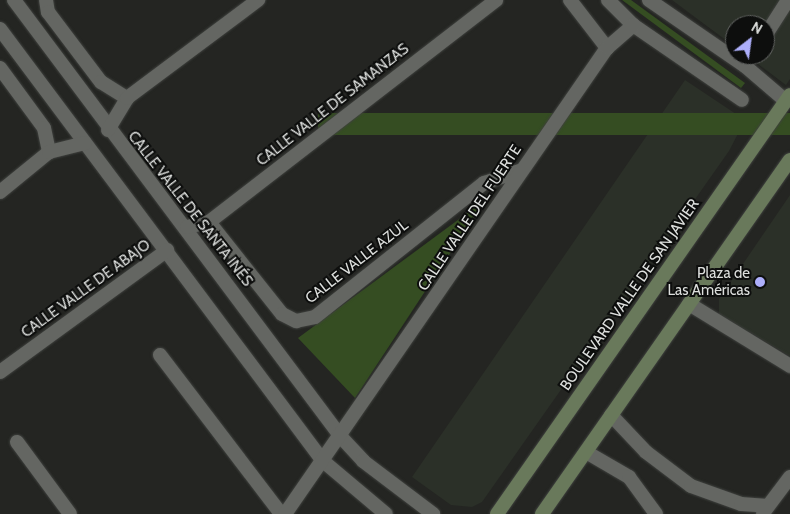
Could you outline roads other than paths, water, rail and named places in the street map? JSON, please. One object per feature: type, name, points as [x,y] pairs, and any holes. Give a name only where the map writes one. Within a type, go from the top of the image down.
[{"type":"main road","name":"BOULEVARD VALLE DE SAN JAVIER","points":[[496,514],[788,98]]},
{"type":"main road","points":[[542,514],[790,160]]},
{"type":"street","name":"CALLE VALLE DE SANTA INÉS","points":[[14,0],[108,130],[187,227],[341,437],[363,461],[433,514]]},
{"type":"street","points":[[46,0],[48,12],[101,82],[126,98]]},
{"type":"street","points":[[108,130],[126,98],[258,0]]},
{"type":"street","name":"CALLE VALLE DE SAMANZAS","points":[[187,227],[209,222],[496,0]]},
{"type":"street","points":[[570,0],[607,48]]},
{"type":"street","points":[[608,0],[633,25],[742,100]]},
{"type":"street","points":[[649,0],[725,46]]},
{"type":"street","points":[[775,20],[788,0]]},
{"type":"street","name":"CALLE VALLE DEL FUERTE","points":[[285,514],[341,437],[607,48],[633,25]]},
{"type":"street","points":[[0,29],[36,74],[85,143],[167,250],[323,461],[386,514]]},
{"type":"street","points":[[36,74],[56,60]]},
{"type":"street","points":[[753,65],[788,98]]},
{"type":"street","points":[[0,68],[44,128],[49,152]]},
{"type":"street","points":[[0,192],[49,152],[85,143]]},
{"type":"street","name":"CALLE VALLE AZUL","points":[[209,222],[282,314],[296,322],[315,317],[484,183],[522,170]]},
{"type":"street","name":"CALLE VALLE DE ABAJO","points":[[0,372],[167,250]]},
{"type":"street","points":[[689,304],[790,366]]},
{"type":"street","points":[[160,355],[281,514]]},
{"type":"street","points":[[611,415],[646,452],[691,486],[741,504],[765,510],[790,477]]},
{"type":"street","name":"CALLE VALLE DE SANTA INÉS","points":[[341,437],[443,514]]},
{"type":"street","points":[[17,442],[70,514]]},
{"type":"street","points":[[586,452],[629,477],[656,514]]},
{"type":"street","points":[[323,461],[397,514]]},
{"type":"place","name":"Plaza de Las Américas","points":[[760,282]]}]
